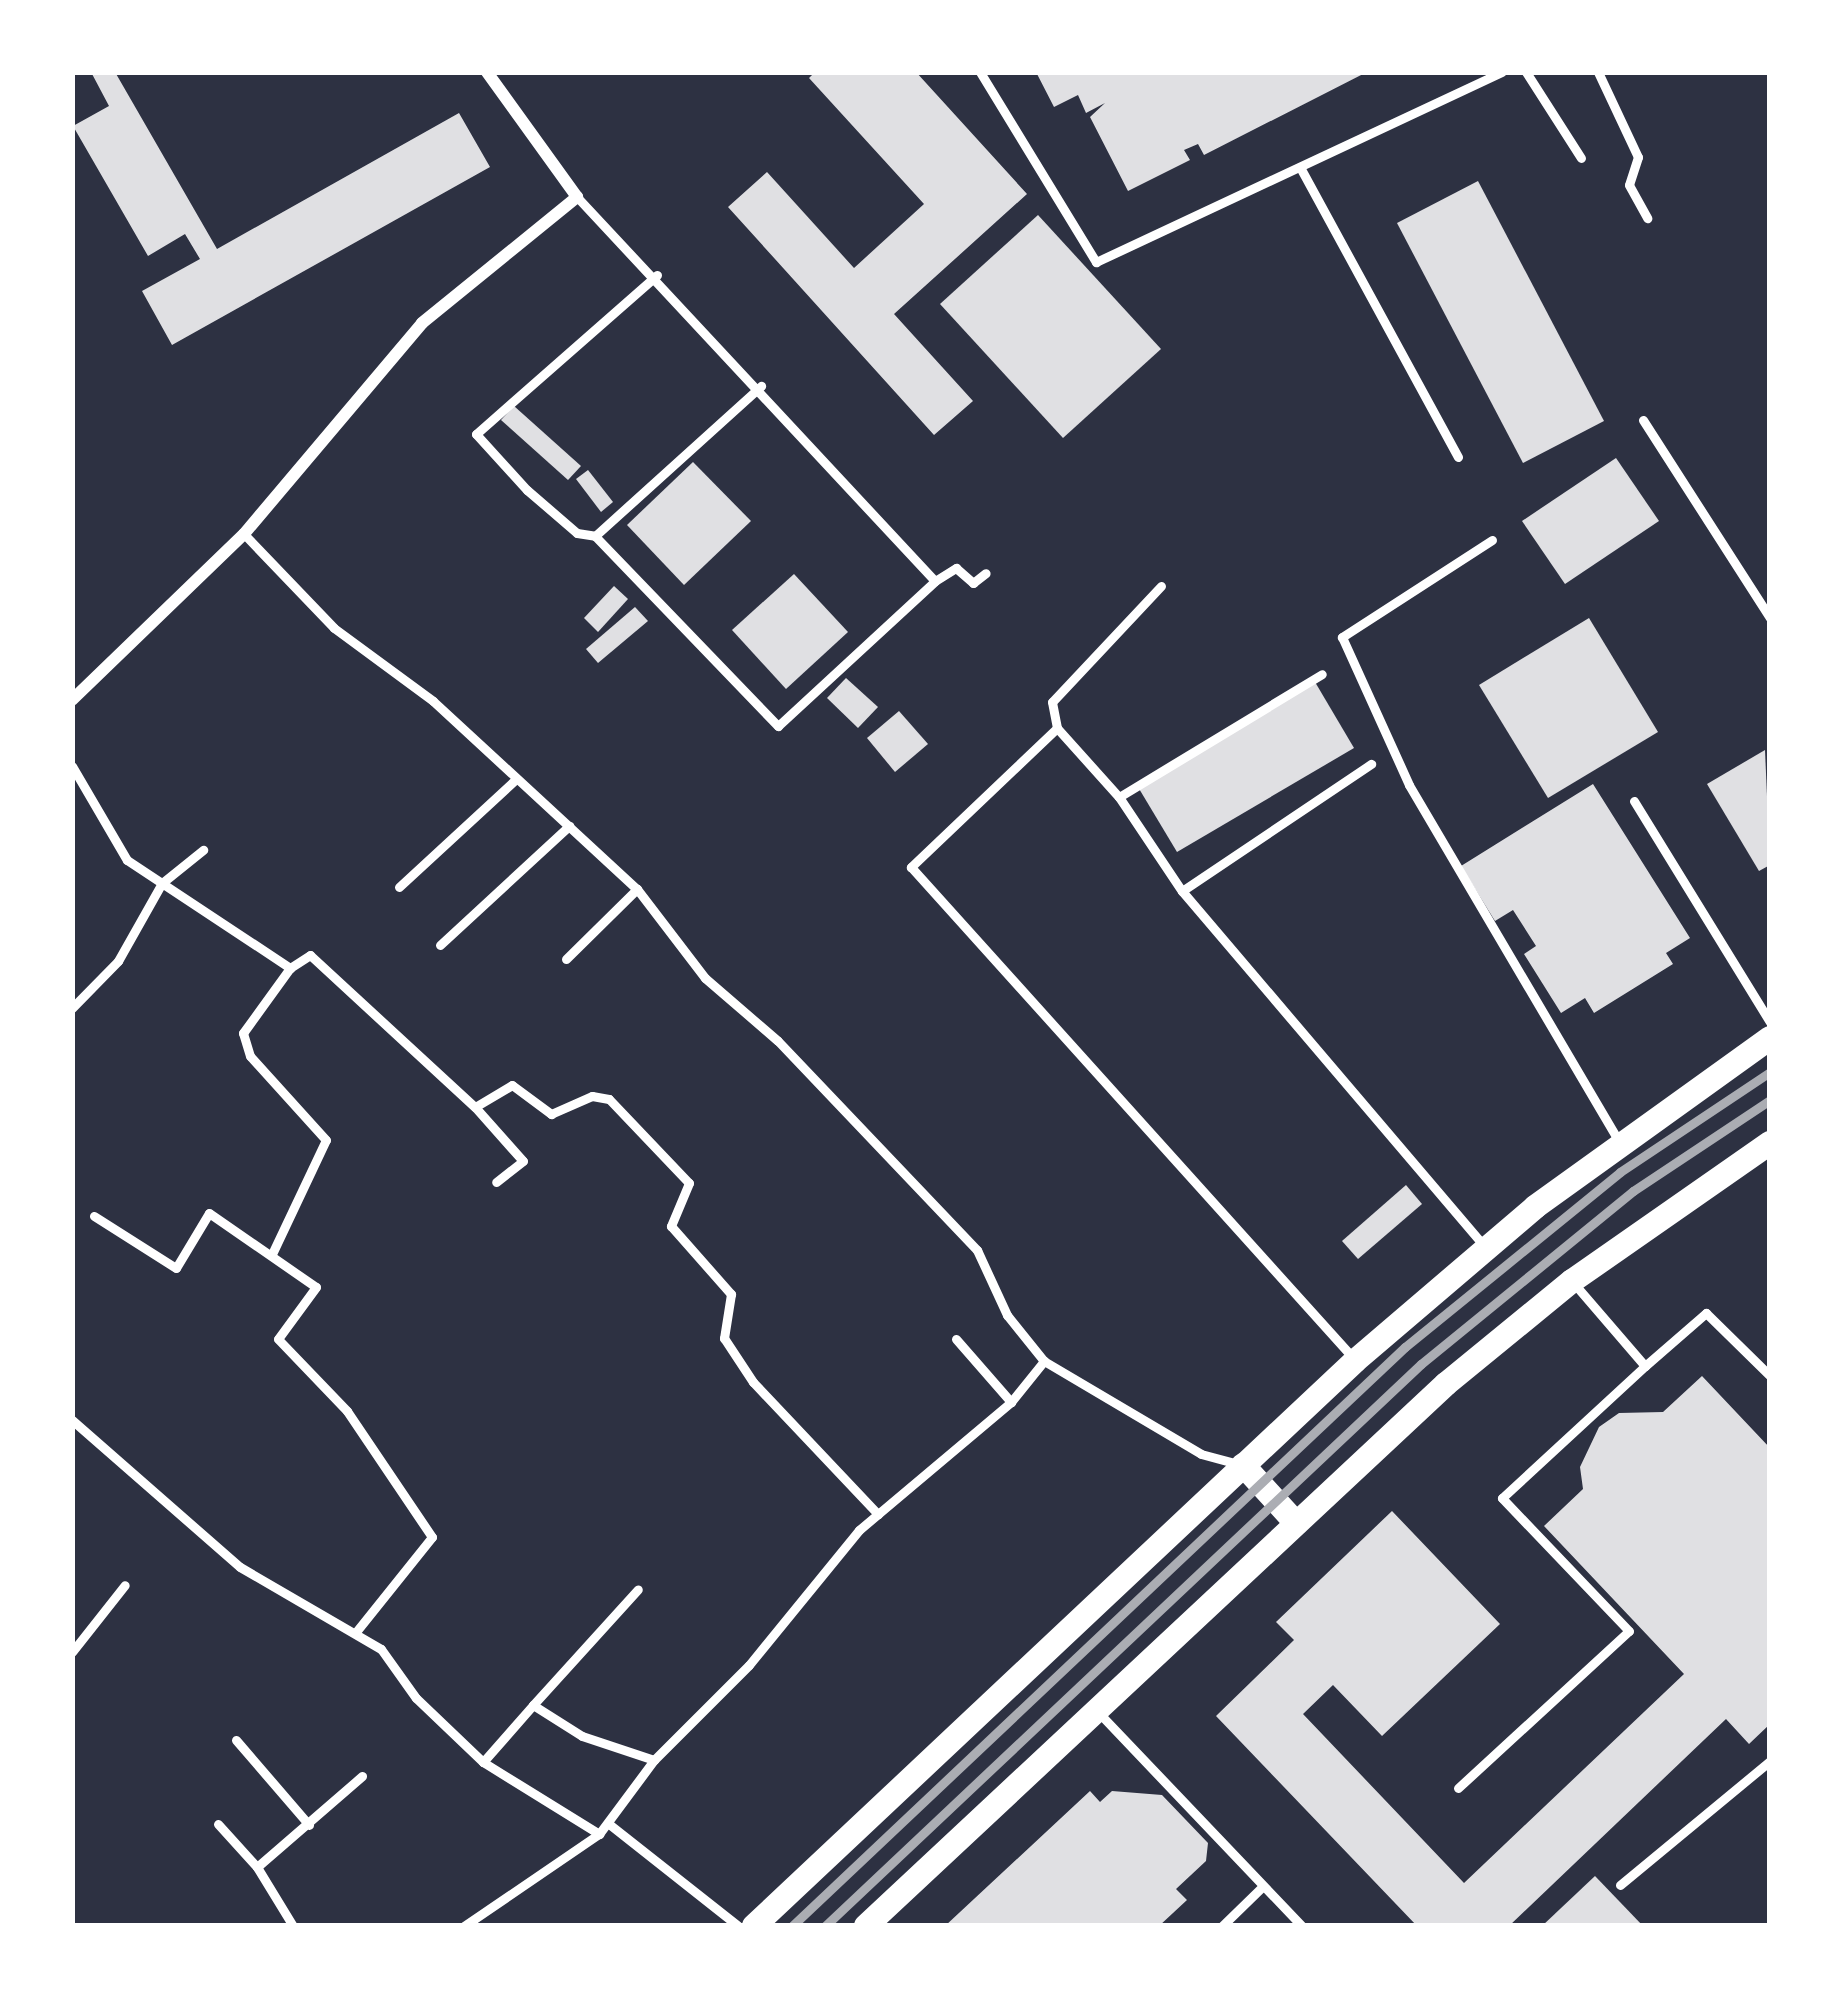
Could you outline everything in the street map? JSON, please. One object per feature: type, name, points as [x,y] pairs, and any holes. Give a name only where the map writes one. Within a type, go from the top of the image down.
[{"type":"main road","points":[[754,1926],[1355,1361],[1486,1248],[1620,1143],[1770,1038]]},
{"type":"main road","points":[[866,1926],[1296,1523],[1572,1281],[1770,1143]]},
{"type":"main road","points":[[1243,1465],[1296,1523]]},
{"type":"street","points":[[72,700],[244,534],[422,323],[577,196],[488,72]]},
{"type":"lane","points":[[980,72],[1096,262],[1502,72]]},
{"type":"lane","points":[[1526,72],[1580,158]]},
{"type":"lane","points":[[1598,72],[1638,157],[1629,185],[1647,218]]},
{"type":"lane","points":[[1301,169],[1458,457]]},
{"type":"lane","points":[[577,196],[761,386],[935,580]]},
{"type":"lane","points":[[657,275],[476,434],[526,490],[578,533],[595,536],[778,726],[935,580],[956,568],[974,583],[986,573]]},
{"type":"lane","points":[[595,536],[761,386]]},
{"type":"lane","points":[[1643,420],[1770,619]]},
{"type":"lane","points":[[244,534],[334,628],[433,701],[637,889],[705,978],[778,1041],[977,1250],[1007,1315],[1044,1361],[1201,1454],[1243,1465]]},
{"type":"lane","points":[[1492,540],[1342,637],[1409,784],[1620,1143]]},
{"type":"lane","points":[[1161,586],[1052,702],[1057,728],[1119,797],[1182,892],[1486,1248]]},
{"type":"lane","points":[[1119,797],[1322,674]]},
{"type":"lane","points":[[1057,728],[911,867],[1355,1361]]},
{"type":"lane","points":[[1182,892],[1371,764]]},
{"type":"lane","points":[[72,766],[98,799],[127,860],[290,968]]},
{"type":"lane","points":[[399,887],[516,779]]},
{"type":"lane","points":[[1634,801],[1770,1022]]},
{"type":"lane","points":[[440,945],[569,826]]},
{"type":"lane","points":[[72,1008],[118,961],[162,883],[203,850]]},
{"type":"lane","points":[[566,959],[637,889]]},
{"type":"lane","points":[[272,1254],[326,1141],[245,1046],[246,1022],[290,968],[310,955],[476,1107],[523,1161],[496,1182]]},
{"type":"lane","points":[[476,1107],[512,1085],[551,1114],[592,1096],[609,1099],[689,1183],[671,1226],[731,1294],[724,1338],[753,1382],[878,1514]]},
{"type":"lane","points":[[94,1216],[176,1268],[209,1214],[316,1287],[278,1339],[361,1428],[432,1537],[355,1633]]},
{"type":"lane","points":[[1572,1281],[1645,1366]]},
{"type":"lane","points":[[1458,1789],[1629,1631],[1502,1498],[1706,1313],[1770,1376]]},
{"type":"lane","points":[[956,1339],[1011,1402]]},
{"type":"lane","points":[[464,1926],[599,1834],[654,1760],[749,1665],[878,1514],[1011,1402],[1044,1361]]},
{"type":"lane","points":[[72,1420],[240,1567],[381,1649],[416,1698],[483,1762],[599,1834]]},
{"type":"lane","points":[[72,1652],[125,1586]]},
{"type":"lane","points":[[483,1762],[638,1589]]},
{"type":"lane","points":[[532,1705],[582,1736],[654,1760]]},
{"type":"lane","points":[[1095,1709],[1302,1926]]},
{"type":"lane","points":[[236,1740],[309,1826]]},
{"type":"lane","points":[[1620,1885],[1770,1761]]},
{"type":"lane","points":[[257,1867],[362,1776]]},
{"type":"lane","points":[[218,1824],[257,1867],[293,1926]]},
{"type":"lane","points":[[609,1824],[738,1926]]},
{"type":"lane","points":[[1222,1926],[1263,1886]]},
{"type":"building","points":[[91,72],[115,72],[217,249],[459,113],[490,167],[172,345],[142,291],[200,259],[185,234],[148,256],[73,126],[109,106]]},
{"type":"building","points":[[815,72],[916,72],[1027,194],[894,314],[973,401],[934,435],[728,207],[767,172],[854,268],[924,204],[809,78]]},
{"type":"building","points":[[1036,72],[1367,72],[1204,155],[1198,144],[1184,150],[1190,160],[1128,191],[1090,117],[1105,103],[1086,113],[1078,95],[1054,107]]},
{"type":"building","points":[[1478,181],[1604,421],[1523,463],[1397,223]]},
{"type":"building","points":[[1038,215],[1161,349],[1063,438],[940,304]]},
{"type":"building","points":[[514,406],[581,466],[568,480],[501,420]]},
{"type":"building","points":[[1616,458],[1659,521],[1565,584],[1522,521]]},
{"type":"building","points":[[693,462],[751,521],[684,585],[627,525]]},
{"type":"building","points":[[588,470],[613,502],[601,512],[576,479]]},
{"type":"building","points":[[794,574],[848,632],[786,689],[732,630]]},
{"type":"building","points":[[614,586],[628,599],[598,632],[584,618]]},
{"type":"building","points":[[635,607],[648,621],[598,663],[586,649]]},
{"type":"building","points":[[1589,618],[1658,732],[1548,798],[1479,685]]},
{"type":"building","points":[[846,678],[878,707],[858,728],[827,698]]},
{"type":"building","points":[[1315,682],[1354,748],[1177,852],[1138,787]]},
{"type":"building","points":[[899,711],[928,744],[895,772],[867,738]]},
{"type":"building","points":[[1765,750],[1770,865],[1759,871],[1707,784]]},
{"type":"building","points":[[1593,784],[1690,938],[1666,953],[1673,964],[1594,1013],[1585,998],[1561,1013],[1524,954],[1536,946],[1513,910],[1495,921],[1461,866]]},
{"type":"building","points":[[1406,1185],[1422,1204],[1358,1259],[1342,1241]]},
{"type":"building","points":[[1702,1376],[1770,1448],[1770,1724],[1749,1744],[1726,1719],[1509,1926],[1417,1926],[1216,1716],[1294,1640],[1276,1622],[1392,1511],[1500,1624],[1382,1736],[1333,1685],[1303,1714],[1464,1883],[1684,1674],[1544,1526],[1583,1489],[1580,1467],[1599,1427],[1619,1413],[1663,1412]]},
{"type":"building","points":[[1090,1791],[1100,1802],[1112,1791],[1162,1795],[1208,1843],[1206,1861],[1176,1889],[1187,1900],[1159,1926],[945,1926]]},
{"type":"building","points":[[1595,1876],[1643,1926],[1542,1926]]},
{"type":"railway","points":[[792,1926],[1405,1347],[1620,1172],[1770,1072]]},
{"type":"railway","points":[[825,1926],[1421,1364],[1633,1191],[1770,1100]]}]
